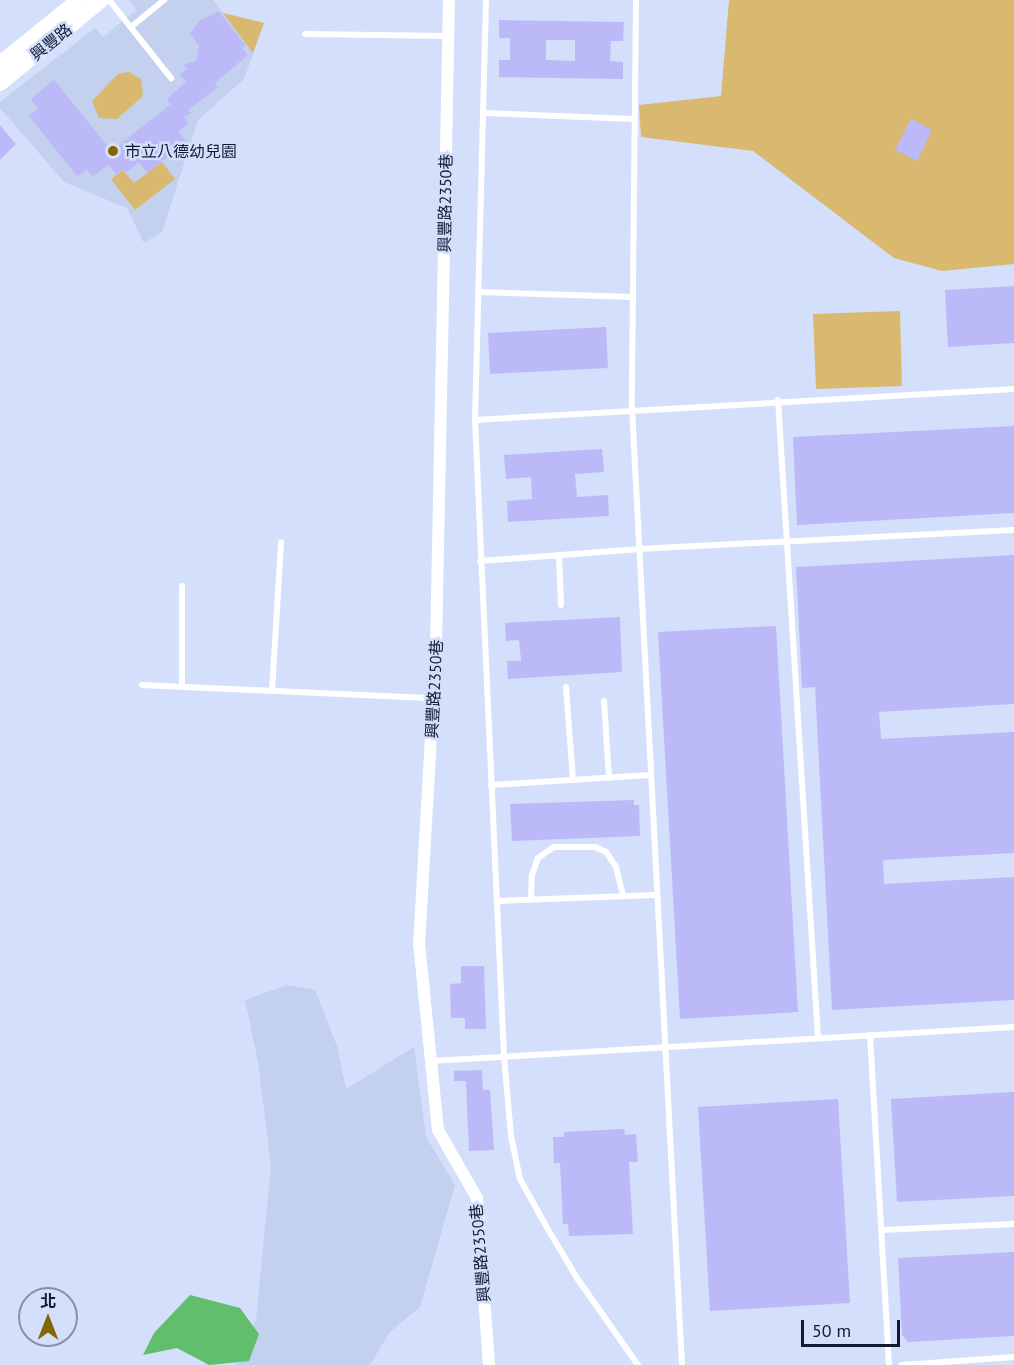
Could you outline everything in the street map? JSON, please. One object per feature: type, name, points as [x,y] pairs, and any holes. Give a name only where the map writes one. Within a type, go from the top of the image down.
[{"type":"main road","name":"興豐路","points":[[0,64],[79,0]]},
{"type":"main road","name":"興豐路","points":[[0,83],[101,0]]},
{"type":"street","name":"興豐路2350巷","points":[[449,0],[434,698],[419,943],[429,1061],[438,1130],[477,1198],[489,1365]]},
{"type":"lane","points":[[109,0],[171,78]]},
{"type":"lane","points":[[131,27],[164,0]]},
{"type":"lane","points":[[486,0],[485,113],[475,420],[504,1056],[511,1136],[520,1179],[577,1278],[638,1365]]},
{"type":"lane","points":[[636,0],[633,408],[638,549],[682,1365]]},
{"type":"lane","points":[[305,34],[448,36]]},
{"type":"lane","points":[[485,113],[634,119]]},
{"type":"lane","points":[[479,292],[633,297]]},
{"type":"lane","points":[[475,420],[633,408],[1014,389]]},
{"type":"lane","points":[[778,400],[818,1038]]},
{"type":"lane","points":[[480,561],[638,549],[1014,530]]},
{"type":"lane","points":[[272,691],[281,542]]},
{"type":"lane","points":[[559,555],[561,605]]},
{"type":"lane","points":[[182,586],[182,687]]},
{"type":"lane","points":[[142,685],[434,698]]},
{"type":"lane","points":[[566,687],[573,780]]},
{"type":"lane","points":[[604,702],[609,778]]},
{"type":"lane","points":[[491,785],[650,775]]},
{"type":"lane","points":[[531,900],[532,875],[538,858],[554,847],[594,846],[606,852],[616,867],[622,896]]},
{"type":"lane","points":[[497,901],[656,895]]},
{"type":"lane","points":[[429,1061],[1014,1027]]},
{"type":"lane","points":[[870,1035],[889,1365]]},
{"type":"lane","points":[[882,1230],[1014,1224]]},
{"type":"lane","points":[[902,1365],[1014,1357]]},
{"type":"shaded area","name":"市立八德幼兒園","points":[[129,0],[213,0],[223,13],[264,23],[244,79],[198,120],[162,232],[144,243],[127,208],[64,182],[0,108],[0,102],[95,28],[103,37],[136,10]]},
{"type":"shaded area","points":[[729,0],[1014,0],[1014,264],[942,271],[894,258],[753,151],[641,137],[639,105],[721,96]]},
{"type":"shaded area","points":[[223,13],[264,23],[253,53]]},
{"type":"shaded area","points":[[129,72],[141,79],[143,96],[117,119],[99,118],[92,101],[118,74]]},
{"type":"shaded area","points":[[162,162],[175,179],[135,210],[111,179],[123,170],[134,183]]},
{"type":"shaded area","points":[[900,311],[902,386],[816,389],[813,314]]},
{"type":"shaded area","points":[[287,985],[315,990],[337,1046],[346,1089],[414,1047],[426,1137],[455,1185],[420,1307],[389,1333],[370,1365],[235,1365],[256,1320],[271,1166],[258,1062],[245,1000]]},
{"type":"shaded area","points":[[190,1295],[240,1308],[259,1334],[249,1361],[209,1365],[177,1348],[143,1355],[154,1333]]},
{"type":"building","points":[[219,11],[246,46],[242,48],[248,55],[215,83],[218,87],[188,110],[191,113],[184,117],[189,123],[178,132],[187,142],[147,173],[139,162],[127,173],[124,169],[116,174],[108,165],[92,177],[87,169],[77,176],[29,116],[38,109],[31,99],[54,80],[112,151],[171,104],[167,99],[186,82],[180,75],[187,69],[183,65],[196,61],[199,46],[190,34],[199,21]]},
{"type":"building","points":[[499,20],[624,22],[623,41],[611,41],[610,61],[623,62],[623,79],[499,77],[499,60],[510,60],[510,38],[499,38]],"holes":[[[546,40],[575,40],[575,61],[546,60]]]},
{"type":"building","points":[[911,119],[932,130],[917,161],[895,150]]},
{"type":"building","points":[[0,125],[16,144],[0,160]]},
{"type":"building","points":[[1014,286],[1014,343],[948,347],[945,290]]},
{"type":"building","points":[[606,327],[608,368],[490,374],[488,333]]},
{"type":"building","points":[[1014,426],[1014,513],[797,525],[793,437]]},
{"type":"building","points":[[602,449],[604,472],[575,474],[577,497],[608,495],[609,516],[508,522],[507,501],[532,499],[531,477],[506,479],[504,455]]},
{"type":"building","points":[[1014,555],[1014,704],[879,712],[881,739],[1014,732],[1014,853],[883,860],[884,884],[1014,877],[1014,1000],[832,1010],[815,687],[802,688],[796,567]]},
{"type":"building","points":[[620,617],[622,672],[508,679],[507,661],[521,661],[519,640],[506,641],[505,623]]},
{"type":"building","points":[[776,626],[798,1012],[680,1019],[658,632]]},
{"type":"building","points":[[634,800],[634,805],[639,805],[640,836],[512,841],[510,804]]},
{"type":"building","points":[[461,966],[484,966],[486,1029],[465,1029],[465,1018],[451,1018],[450,984],[461,983]]},
{"type":"building","points":[[482,1070],[483,1090],[490,1090],[494,1150],[469,1151],[466,1081],[454,1081],[454,1071]]},
{"type":"building","points":[[1014,1092],[1014,1196],[897,1202],[891,1099]]},
{"type":"building","points":[[838,1099],[850,1303],[710,1311],[698,1107]]},
{"type":"building","points":[[624,1129],[625,1135],[636,1134],[638,1162],[629,1162],[633,1234],[569,1236],[568,1224],[563,1224],[560,1163],[554,1163],[553,1137],[564,1137],[564,1132]]},
{"type":"building","points":[[1014,1252],[1014,1336],[908,1342],[902,1335],[898,1258]]},
{"type":"place","name":"市立八德幼兒園","points":[[113,151]]}]
